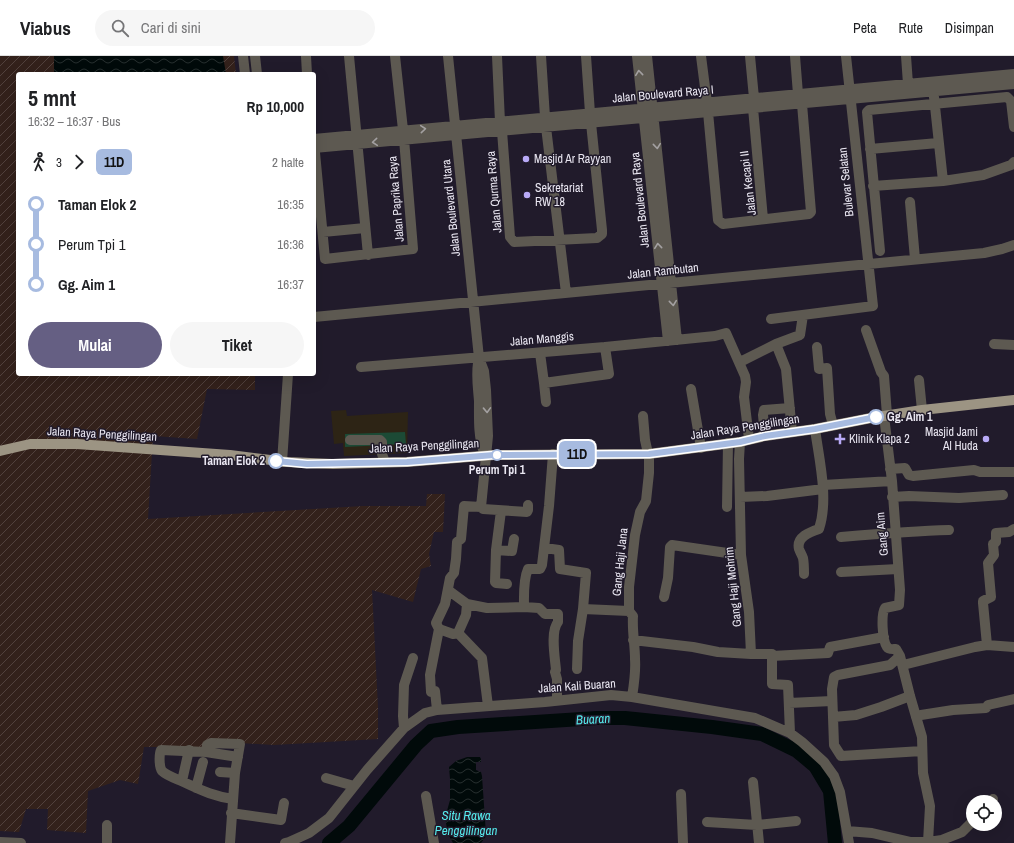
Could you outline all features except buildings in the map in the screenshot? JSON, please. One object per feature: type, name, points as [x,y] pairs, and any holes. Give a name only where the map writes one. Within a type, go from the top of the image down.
[{"type":"main road","name":"Jalan Raya Penggilingan","points":[[0,450],[30,444],[78,444],[230,455],[282,462],[332,464],[485,456],[649,454],[744,441],[765,436],[815,429],[922,410],[1014,400]]},
{"type":"street","points":[[243,56],[245,72]]},
{"type":"street","points":[[255,56],[257,72]]},
{"type":"street","points":[[306,56],[308,72]]},
{"type":"street","points":[[350,56],[368,255]]},
{"type":"street","points":[[395,56],[403,135]]},
{"type":"street","name":"Jalan Boulevard Utara","points":[[448,56],[479,358],[477,372],[479,416],[481,446],[485,456],[482,507]]},
{"type":"street","points":[[497,56],[501,126]]},
{"type":"street","points":[[541,56],[546,122],[566,293]]},
{"type":"street","points":[[586,56],[590,118]]},
{"type":"street","name":"Jalan Boulevard Raya","points":[[637,56],[648,113],[673,340]]},
{"type":"street","name":"Jalan Boulevard Raya","points":[[647,56],[648,113]]},
{"type":"street","points":[[702,56],[718,220],[722,224],[763,219]]},
{"type":"street","name":"Jalan Kecapi II","points":[[750,56],[763,219],[809,214],[811,212],[800,99]]},
{"type":"street","points":[[795,56],[800,99]]},
{"type":"street","name":"Bulevar Selatan","points":[[803,315],[872,306],[846,56]]},
{"type":"street","points":[[906,56],[908,84]]},
{"type":"street","name":"Jalan Boulevard Raya I","points":[[850,94],[908,84],[933,87],[1014,74]]},
{"type":"street","name":"Jalan Boulevard Raya I","points":[[316,144],[850,94],[933,87],[1014,84]]},
{"type":"street","points":[[933,87],[943,181]]},
{"type":"street","points":[[880,251],[866,114],[869,110],[1007,97],[1011,101],[1014,127]]},
{"type":"street","name":"Jalan Qurma Raya","points":[[501,126],[510,237],[514,242],[597,238],[602,234],[590,118]]},
{"type":"street","name":"Jalan Paprika Raya","points":[[316,166],[326,260],[412,250],[403,135]]},
{"type":"street","points":[[870,149],[938,143]]},
{"type":"street","points":[[873,186],[943,181],[983,175],[1011,165],[1014,162]]},
{"type":"street","points":[[910,202],[915,259]]},
{"type":"street","points":[[322,232],[365,228]]},
{"type":"street","name":"Jalan Rambutan","points":[[316,317],[984,253],[993,252],[1014,245]]},
{"type":"street","points":[[740,362],[776,344],[799,336],[802,333],[803,315],[771,319]]},
{"type":"street","name":"Gang Aim","points":[[866,330],[881,372],[884,376],[885,416],[892,481],[900,603],[899,605],[885,608],[883,610],[882,624],[884,637]]},
{"type":"street","name":"Jalan Manggis","points":[[361,367],[605,347],[715,336],[726,333],[740,362]]},
{"type":"street","points":[[776,344],[786,369],[792,432]]},
{"type":"street","points":[[994,344],[1014,344]]},
{"type":"street","points":[[544,383],[609,374],[605,347]]},
{"type":"street","points":[[817,347],[819,368],[827,368],[830,409],[833,425]]},
{"type":"street","points":[[540,353],[546,402]]},
{"type":"street","name":"Gang Haji Mohrim","points":[[740,362],[746,382],[744,397],[744,441],[739,459],[742,555],[749,612],[751,654]]},
{"type":"street","points":[[282,462],[288,376]]},
{"type":"street","points":[[919,380],[922,410]]},
{"type":"street","points":[[692,389],[700,448]]},
{"type":"street","points":[[765,436],[764,410],[790,408]]},
{"type":"street","name":"Gang Haji Jana","points":[[632,697],[635,680],[635,660],[633,616],[629,611],[629,587],[635,535],[640,512],[646,501],[649,473],[649,454],[645,440],[643,416]]},
{"type":"street","points":[[804,574],[798,542],[802,537],[819,529],[822,522],[823,487],[815,429]]},
{"type":"street","points":[[350,440],[380,440],[382,442],[382,454],[385,462]]},
{"type":"street","points":[[727,507],[728,443]]},
{"type":"street","points":[[524,607],[526,573],[528,570],[542,568],[553,454]]},
{"type":"street","points":[[890,469],[905,468],[909,475],[912,476],[974,470],[980,472],[1014,472]]},
{"type":"street","points":[[740,497],[767,496],[823,487],[892,481]]},
{"type":"street","points":[[892,497],[909,496],[959,498],[1004,495]]},
{"type":"street","points":[[437,710],[435,691],[431,692],[430,675],[439,629],[436,623],[445,604],[450,578],[454,573],[457,542],[461,539],[464,506],[482,507],[483,509],[501,511],[527,512],[528,505]]},
{"type":"street","points":[[501,511],[496,550],[495,583],[507,584]]},
{"type":"street","points":[[987,645],[983,601],[991,597],[988,563],[994,555],[993,544],[996,542],[996,533],[1009,532],[1014,529]]},
{"type":"street","points":[[841,538],[884,535],[895,532],[949,530]]},
{"type":"street","points":[[496,550],[512,551],[514,539]]},
{"type":"street","points":[[664,597],[668,578],[670,547],[672,545],[742,555]]},
{"type":"street","points":[[545,548],[559,550],[560,569],[586,573],[578,642],[577,670]]},
{"type":"street","points":[[841,572],[898,569]]},
{"type":"street","points":[[448,590],[467,604],[487,608],[539,608],[545,614],[558,614],[554,645],[557,700]]},
{"type":"street","points":[[458,633],[466,615],[467,604]]},
{"type":"street","points":[[583,609],[629,611]]},
{"type":"street","points":[[439,629],[453,634],[458,633]]},
{"type":"street","points":[[458,633],[482,658],[488,706]]},
{"type":"street","points":[[634,640],[643,643],[693,647],[718,652],[771,654],[772,656],[828,653],[830,647],[884,637],[887,648],[896,649],[901,661],[922,738],[924,783],[930,806],[928,842]]},
{"type":"street","points":[[922,751],[840,756],[834,745],[832,683],[834,677],[838,674],[987,645],[1014,647]]},
{"type":"street","points":[[772,656],[772,684],[787,685],[790,733]]},
{"type":"street","points":[[404,728],[404,685],[413,658]]},
{"type":"street","name":"Jalan Kali Buaran","points":[[285,843],[309,833],[329,818],[354,786],[404,728],[425,713],[437,710],[612,695],[632,697],[755,718],[790,733],[822,760],[834,776],[840,792],[849,843]]},
{"type":"street","points":[[833,717],[856,715],[881,708],[910,696]]},
{"type":"street","points":[[789,698],[832,701]]},
{"type":"street","points":[[916,717],[953,710],[986,708],[988,705],[1014,699]]},
{"type":"street","points":[[230,843],[235,773],[240,746],[238,744],[211,743],[208,745],[206,752],[189,750],[160,751],[162,771],[196,788],[219,797],[233,800]]},
{"type":"street","points":[[182,781],[189,750]]},
{"type":"street","points":[[196,788],[203,762]]},
{"type":"street","points":[[220,772],[235,773]]},
{"type":"street","points":[[326,778],[354,786]]},
{"type":"street","points":[[753,782],[759,843]]},
{"type":"street","points":[[681,794],[683,843]]},
{"type":"street","points":[[426,796],[434,843]]},
{"type":"street","points":[[231,813],[280,820],[284,803]]},
{"type":"street","points":[[707,822],[757,825],[796,821]]},
{"type":"street","points":[[106,825],[107,843]]},
{"type":"street","points":[[847,831],[872,833],[911,842],[928,842],[942,840],[962,832],[966,828]]},
{"type":"street","points":[[0,842],[21,843]]},
{"type":"shaded area","points":[[0,56],[234,56],[236,72],[16,72],[16,376],[255,376],[255,390],[207,389],[197,439],[153,436],[148,519],[363,506],[426,506],[427,494],[445,494],[443,532],[434,532],[429,554],[431,566],[421,569],[413,602],[372,590],[378,707],[378,739],[274,745],[205,741],[202,747],[144,747],[138,784],[120,780],[88,791],[86,833],[47,830],[48,809],[26,809],[19,832],[0,831]]},
{"type":"shaded area","points":[[346,410],[347,416],[408,412],[407,453],[344,456],[343,443],[334,444],[331,411]]},
{"type":"green space","points":[[405,432],[406,444],[345,447],[345,434]]},
{"type":"water","points":[[54,56],[223,56],[226,72],[54,72]]},
{"type":"water","name":"Situ Rawa Penggilingan","points":[[467,757],[480,757],[481,759],[481,762],[476,762],[476,770],[481,772],[482,776],[486,834],[481,843],[453,843],[448,834],[445,818],[450,800],[449,767],[456,761]]},
{"type":"waterway","name":"Buaran","points":[[329,843],[349,826],[416,745],[431,731],[458,727],[597,718],[625,718],[762,734],[797,751],[815,766],[830,791],[835,843]]},
{"type":"bus line","name":"11D","points":[[276,461],[307,464],[407,462],[494,455],[649,454],[740,442],[765,436],[815,429],[876,417]]},
{"type":"place","name":"Masjid Ar Rayyan","points":[[526,159]]},
{"type":"place","name":"Sekretariat RW 18","points":[[527,195]]},
{"type":"place","name":"Gg. Aim 1","points":[[876,417]]},
{"type":"place","name":"Klinik Klapa 2","points":[[840,439]]},
{"type":"place","name":"Masjid Jami Al Huda","points":[[986,439]]},
{"type":"place","name":"Perum Tpi 1","points":[[497,455]]},
{"type":"place","name":"Taman Elok 2","points":[[276,461]]}]
